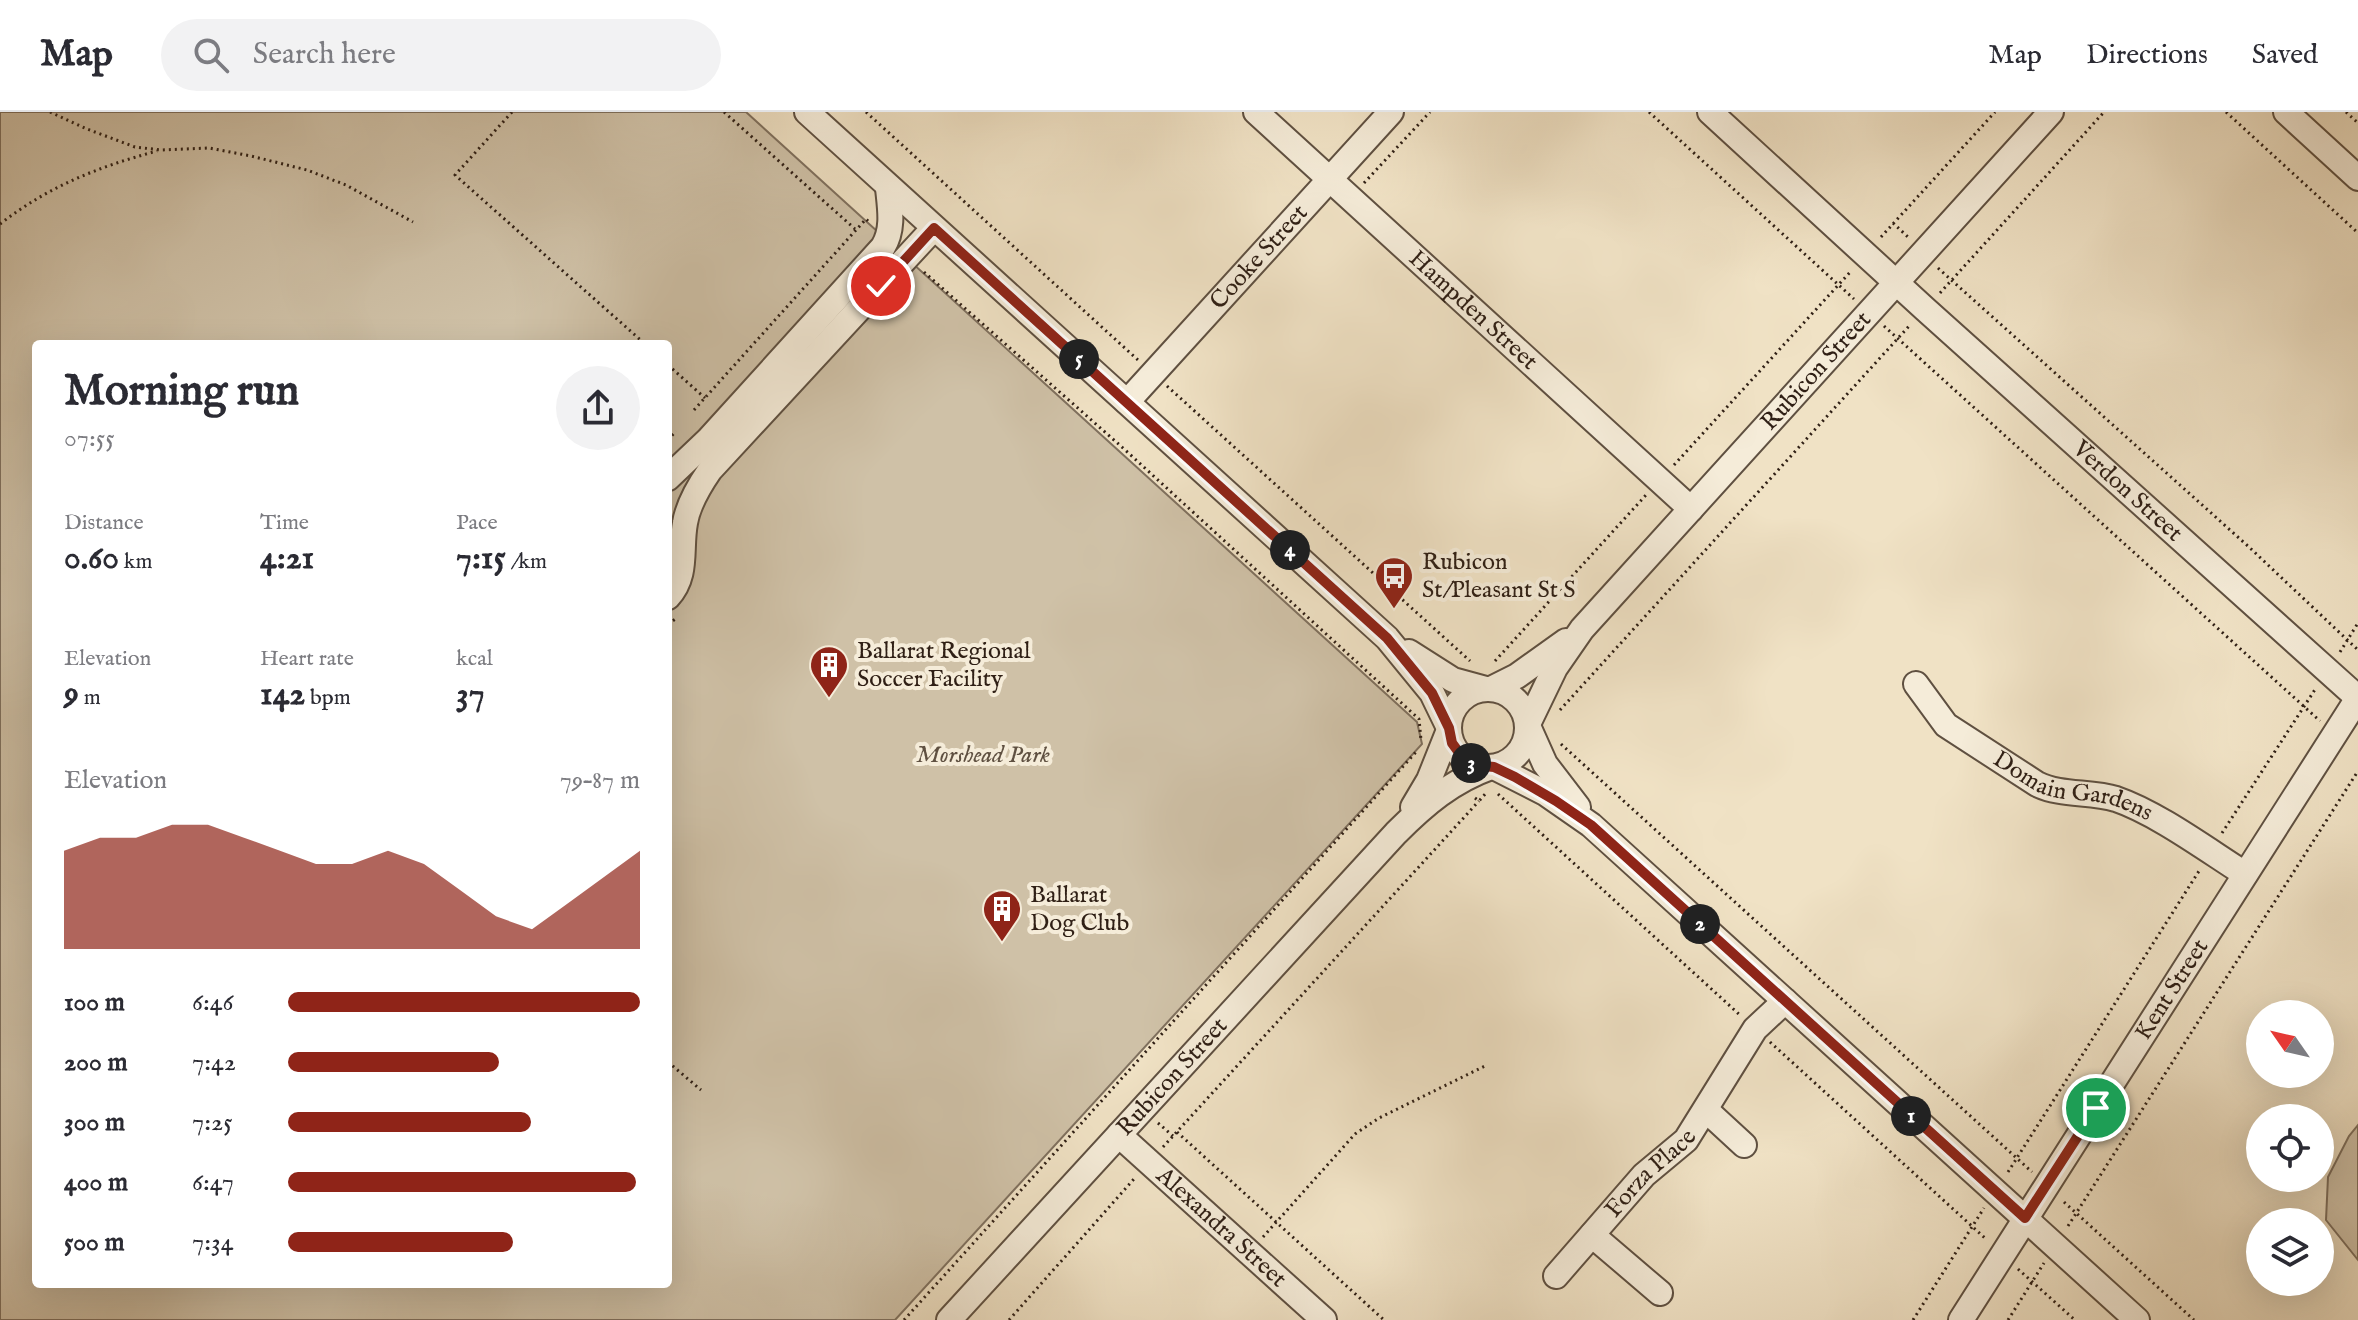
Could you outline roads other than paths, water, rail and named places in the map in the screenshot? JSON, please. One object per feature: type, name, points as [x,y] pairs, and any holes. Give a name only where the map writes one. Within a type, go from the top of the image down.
[{"type":"street","points":[[807,112],[1387,638],[1432,693],[1449,729],[1452,743],[1463,758],[1474,765],[1493,767],[1545,793],[1591,825],[2137,1320]]},
{"type":"street","name":"Hampden Street","points":[[1256,112],[1691,509]]},
{"type":"street","name":"Cooke Street","points":[[1127,402],[1391,112]]},
{"type":"street","name":"Verdon Street","points":[[1710,112],[2358,698]]},
{"type":"street","name":"Rubicon Street","points":[[1528,725],[1555,668],[1582,629],[2051,112]]},
{"type":"street","points":[[2286,112],[2358,178]]},
{"type":"street","points":[[674,607],[683,562],[685,520],[716,447],[883,247],[888,239],[891,221],[888,188]]},
{"type":"street","points":[[672,475],[716,447],[934,228]]},
{"type":"street","name":"Rubicon Street","points":[[1485,682],[1517,676],[1582,629]]},
{"type":"street","points":[[1387,638],[1445,676],[1468,686],[1485,682],[1515,699],[1523,709],[1545,764],[1591,825]]},
{"type":"street","points":[[1449,729],[1451,715],[1460,701],[1485,682]]},
{"type":"street","name":"Domain Gardens","points":[[1916,684],[1946,725],[2037,784],[2052,790],[2098,795],[2131,805],[2245,874]]},
{"type":"street","name":"Kent Street","points":[[1961,1320],[2358,698]]},
{"type":"street","points":[[1493,767],[1511,760],[1520,751],[1528,725]]},
{"type":"street","name":"Rubicon Street","points":[[1396,833],[1429,780],[1449,729]]},
{"type":"street","name":"Rubicon Street","points":[[949,1320],[1396,833],[1438,794],[1468,776],[1493,767]]},
{"type":"street","name":"Forza Place","points":[[1556,1276],[1644,1175],[1686,1140],[1755,1029],[1785,1001]]},
{"type":"street","name":"Forza Place","points":[[1706,1110],[1744,1145]]},
{"type":"street","name":"Alexandra Street","points":[[1119,1135],[1324,1320]]},
{"type":"street","name":"Forza Place","points":[[1592,1235],[1660,1293]]},
{"type":"place","name":"Rubicon St/Pleasant St S","points":[[1394,610]]},
{"type":"place","name":"Ballarat Regional Soccer Facility","points":[[829,699]]},
{"type":"place","name":"Ballarat Dog Club","points":[[1002,943]]},
{"type":"park label","name":"Morshead Park","points":[[983,755]]}]
